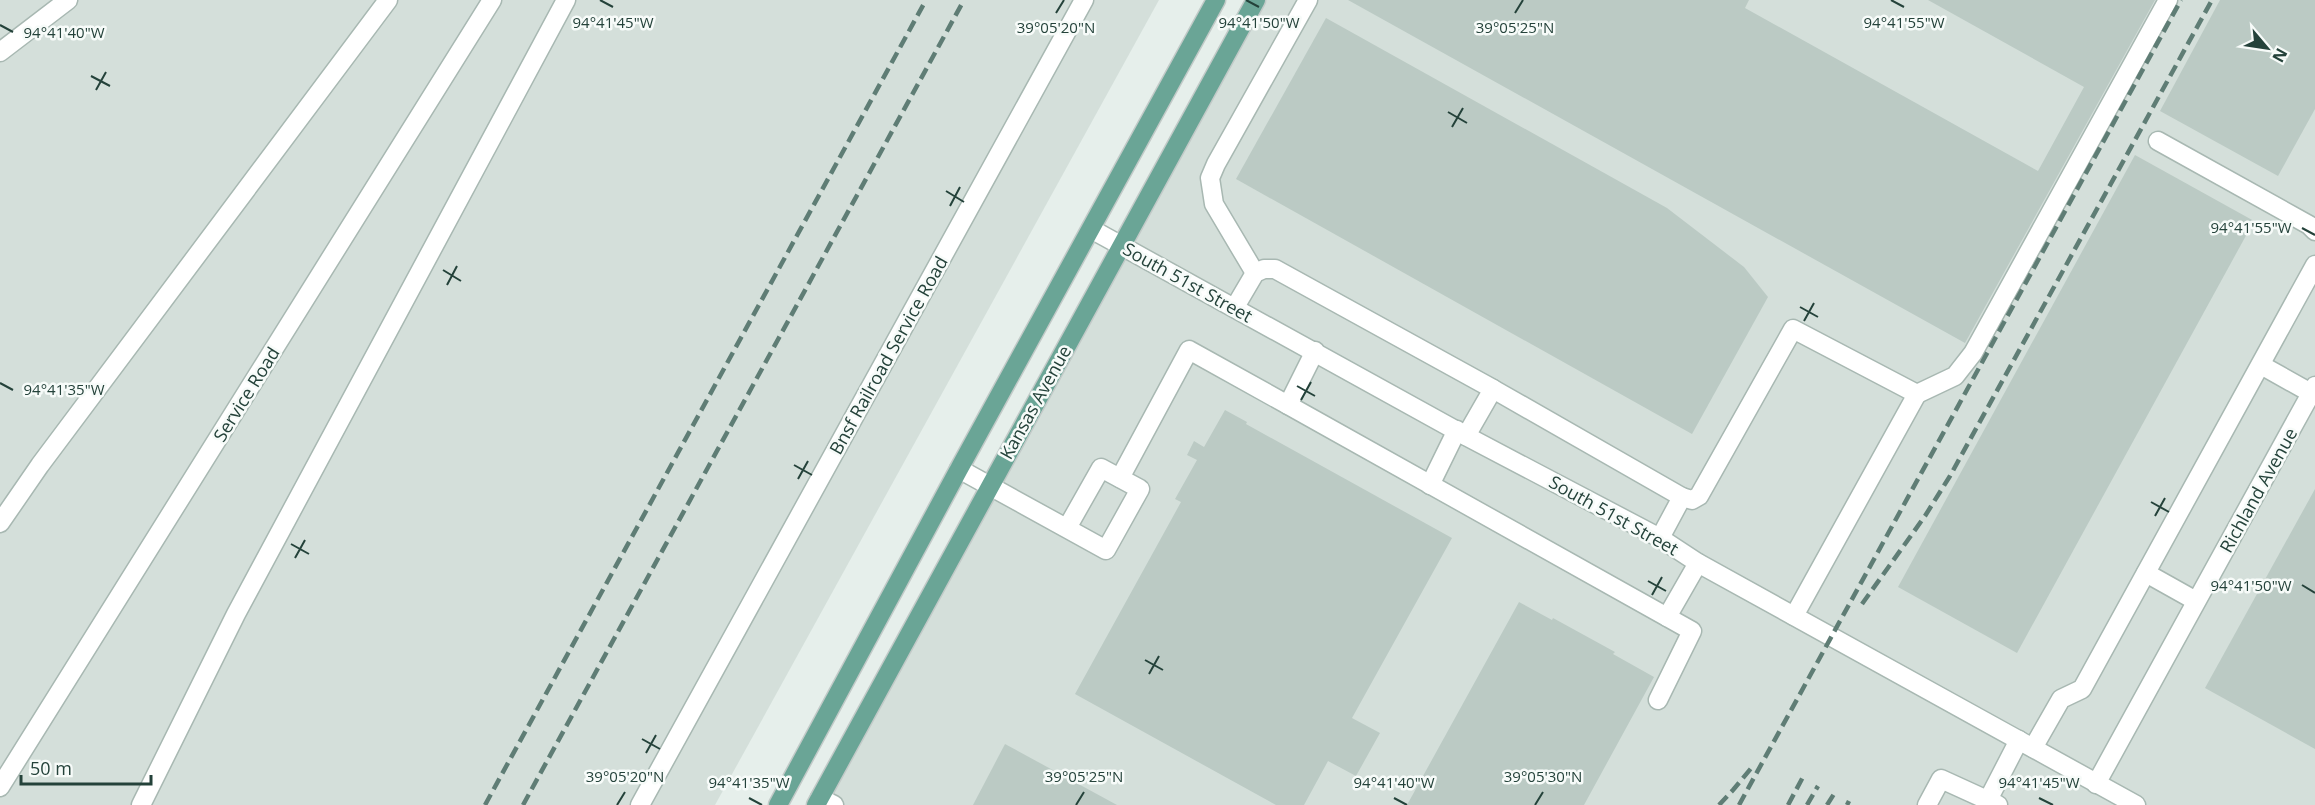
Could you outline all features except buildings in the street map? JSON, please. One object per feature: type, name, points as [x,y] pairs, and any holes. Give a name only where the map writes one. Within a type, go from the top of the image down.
[{"type":"main road","name":"Kansas Avenue","points":[[778,805],[1216,0]]},
{"type":"main road","name":"Kansas Avenue","points":[[823,803],[990,486],[1256,0]]},
{"type":"street","points":[[0,52],[68,0]]},
{"type":"street","points":[[0,523],[40,465],[388,0]]},
{"type":"street","name":"Service Road","points":[[0,787],[492,0]]},
{"type":"street","points":[[141,805],[236,614],[566,0]]},
{"type":"street","name":"Bnsf Railroad Service Road","points":[[640,805],[1084,0]]},
{"type":"street","points":[[1255,273],[1214,204],[1210,178],[1308,0]]},
{"type":"street","points":[[1794,616],[1917,394],[1955,375],[1973,353],[2168,0]]},
{"type":"street","points":[[2158,141],[2309,225],[2315,231]]},
{"type":"street","name":"South 51st Street","points":[[1091,229],[1462,433],[1660,538],[1698,563],[2136,805]]},
{"type":"street","points":[[1927,805],[1941,779],[1993,802],[2026,744],[2061,699],[2082,689],[2315,265]]},
{"type":"street","points":[[1235,307],[1255,273],[1264,269],[1275,269],[1493,389],[1682,497],[1692,500],[1699,496],[1792,329],[1917,394]]},
{"type":"street","points":[[1120,478],[1189,350],[1692,631],[1658,700]]},
{"type":"street","points":[[1287,405],[1315,351]]},
{"type":"street","points":[[2261,365],[2313,389]]},
{"type":"street","points":[[1430,485],[1493,389]]},
{"type":"street","name":"Richland Avenue","points":[[2096,784],[2313,389]]},
{"type":"street","points":[[959,469],[1106,550],[1140,489],[1101,468],[1068,528]]},
{"type":"street","points":[[1660,538],[1682,497]]},
{"type":"street","points":[[1667,617],[1698,563]]},
{"type":"street","points":[[2146,573],[2196,602]]},
{"type":"shaded area","points":[[0,0],[1159,0],[715,805],[0,805]]},
{"type":"shaded area","points":[[1266,0],[2315,0],[2315,805],[823,805]]},
{"type":"railway","points":[[485,805],[926,0]]},
{"type":"railway","points":[[523,805],[964,0]]},
{"type":"railway","points":[[1739,805],[2181,0]]},
{"type":"railway","points":[[1862,604],[1925,516],[1950,476],[2212,0]]},
{"type":"railway","points":[[1719,805],[1753,766]]},
{"type":"railway","points":[[1788,805],[1803,777]]},
{"type":"railway","points":[[1807,805],[1818,786]]},
{"type":"railway","points":[[1827,805],[1834,794]]},
{"type":"railway","points":[[1847,805],[1849,801]]}]
